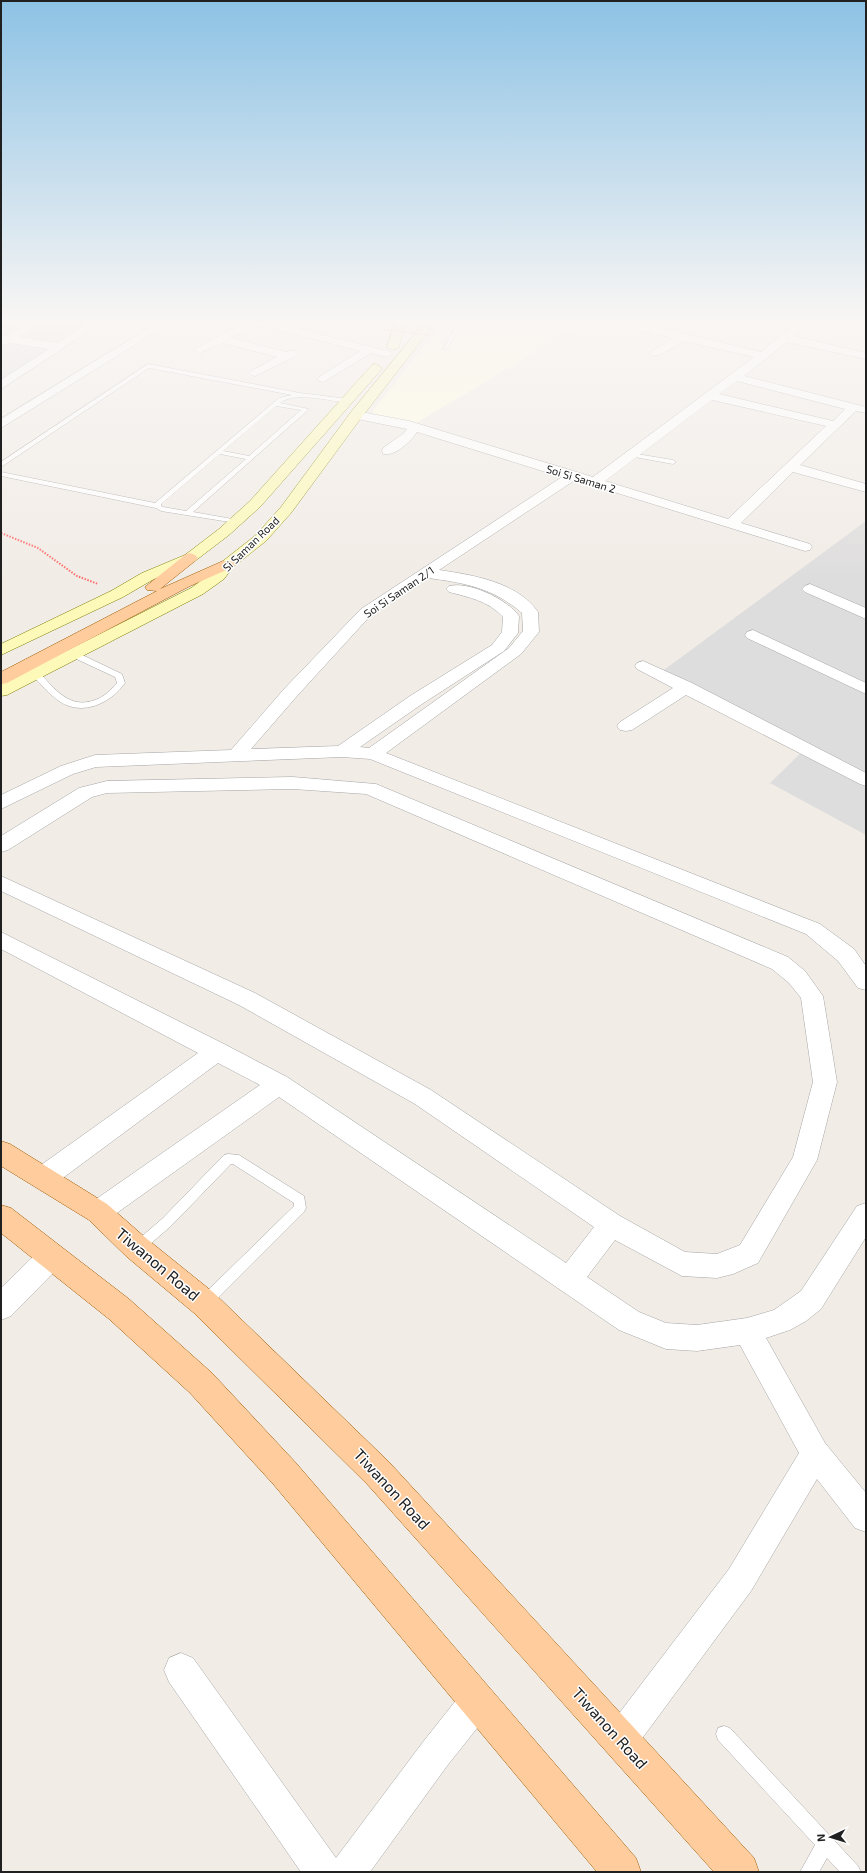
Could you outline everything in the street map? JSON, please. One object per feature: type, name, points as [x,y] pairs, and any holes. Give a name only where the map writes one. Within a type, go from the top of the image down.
[{"type":"main road","name":"Si Saman Road","points":[[1,650],[117,594],[148,576],[190,558],[236,522],[255,504],[344,405]]},
{"type":"main road","name":"Si Saman Road","points":[[1,691],[197,591],[218,576],[228,564],[261,538],[286,510],[364,405]]},
{"type":"main road","points":[[1,666],[155,587],[190,558]]},
{"type":"main road","points":[[1,680],[184,583],[228,564]]},
{"type":"main road","name":"Tiwanon Road","points":[[1,1152],[98,1212],[137,1248],[204,1303],[378,1473],[740,1872]]},
{"type":"main road","points":[[1,1217],[119,1309],[201,1384],[285,1474],[622,1872]]},
{"type":"street","points":[[1,424],[31,405]]},
{"type":"street","points":[[594,483],[697,405]]},
{"type":"street","points":[[751,405],[836,425]]},
{"type":"street","points":[[846,405],[860,409]]},
{"type":"street","points":[[730,525],[836,425],[860,409]]},
{"type":"street","name":"Soi Si Saman 2","points":[[356,415],[414,427],[571,477],[805,547]]},
{"type":"street","points":[[388,451],[409,435],[414,427]]},
{"type":"street","points":[[792,467],[866,488]]},
{"type":"street","name":"Soi Si Saman 2/1","points":[[236,755],[291,692],[366,612],[571,477]]},
{"type":"street","points":[[372,754],[491,660],[510,633],[511,616],[504,607],[494,602],[420,577]]},
{"type":"street","points":[[810,589],[866,614]]},
{"type":"street","points":[[753,635],[866,689]]},
{"type":"street","points":[[342,751],[416,700],[491,660]]},
{"type":"street","points":[[642,666],[686,687],[866,780]]},
{"type":"street","points":[[626,726],[686,687]]},
{"type":"street","points":[[1,803],[67,770],[95,761],[342,751],[372,754],[813,930],[846,955],[866,982]]},
{"type":"street","points":[[1,845],[86,792],[107,787],[293,783],[369,788],[780,963],[797,977],[812,996],[825,1082],[805,1160],[749,1254],[733,1262],[718,1266],[682,1264],[611,1224],[423,1097],[254,1002],[1,883]]},
{"type":"street","points":[[1,940],[218,1051],[279,1084],[629,1321],[666,1336],[697,1338],[747,1332],[780,1321],[796,1312],[811,1300],[866,1214]]},
{"type":"street","points":[[42,1178],[218,1051]]},
{"type":"street","points":[[98,1212],[279,1084]]},
{"type":"street","points":[[568,1281],[611,1224]]},
{"type":"street","points":[[1,1307],[52,1256]]},
{"type":"street","points":[[747,1332],[815,1452],[866,1517]]},
{"type":"street","points":[[620,1740],[740,1580],[815,1452]]},
{"type":"street","points":[[181,1670],[323,1872]]},
{"type":"street","points":[[348,1872],[435,1754],[477,1701]]},
{"type":"lane","points":[[1,466],[90,405]]},
{"type":"lane","points":[[158,506],[158,503],[273,405]]},
{"type":"lane","points":[[188,513],[306,409],[284,405]]},
{"type":"lane","points":[[219,452],[251,458]]},
{"type":"lane","points":[[631,455],[673,462]]},
{"type":"lane","points":[[1,474],[158,506],[161,509],[236,522]]},
{"type":"lane","points":[[35,674],[62,700],[79,707],[96,702],[115,691],[121,683],[119,676],[73,654]]},
{"type":"lane","points":[[137,1248],[167,1222],[228,1159],[235,1159],[300,1200],[300,1208],[204,1303]]},
{"type":"lane","points":[[724,1734],[852,1872]]},
{"type":"lane","points":[[809,1872],[826,1844]]},
{"type":"path","points":[[1,533],[38,548],[77,576],[117,594]]},
{"type":"shaded area","points":[[377,405],[445,405],[416,423],[371,413]]},
{"type":"shaded area","points":[[866,521],[866,835],[770,783],[805,749],[653,678]]}]
